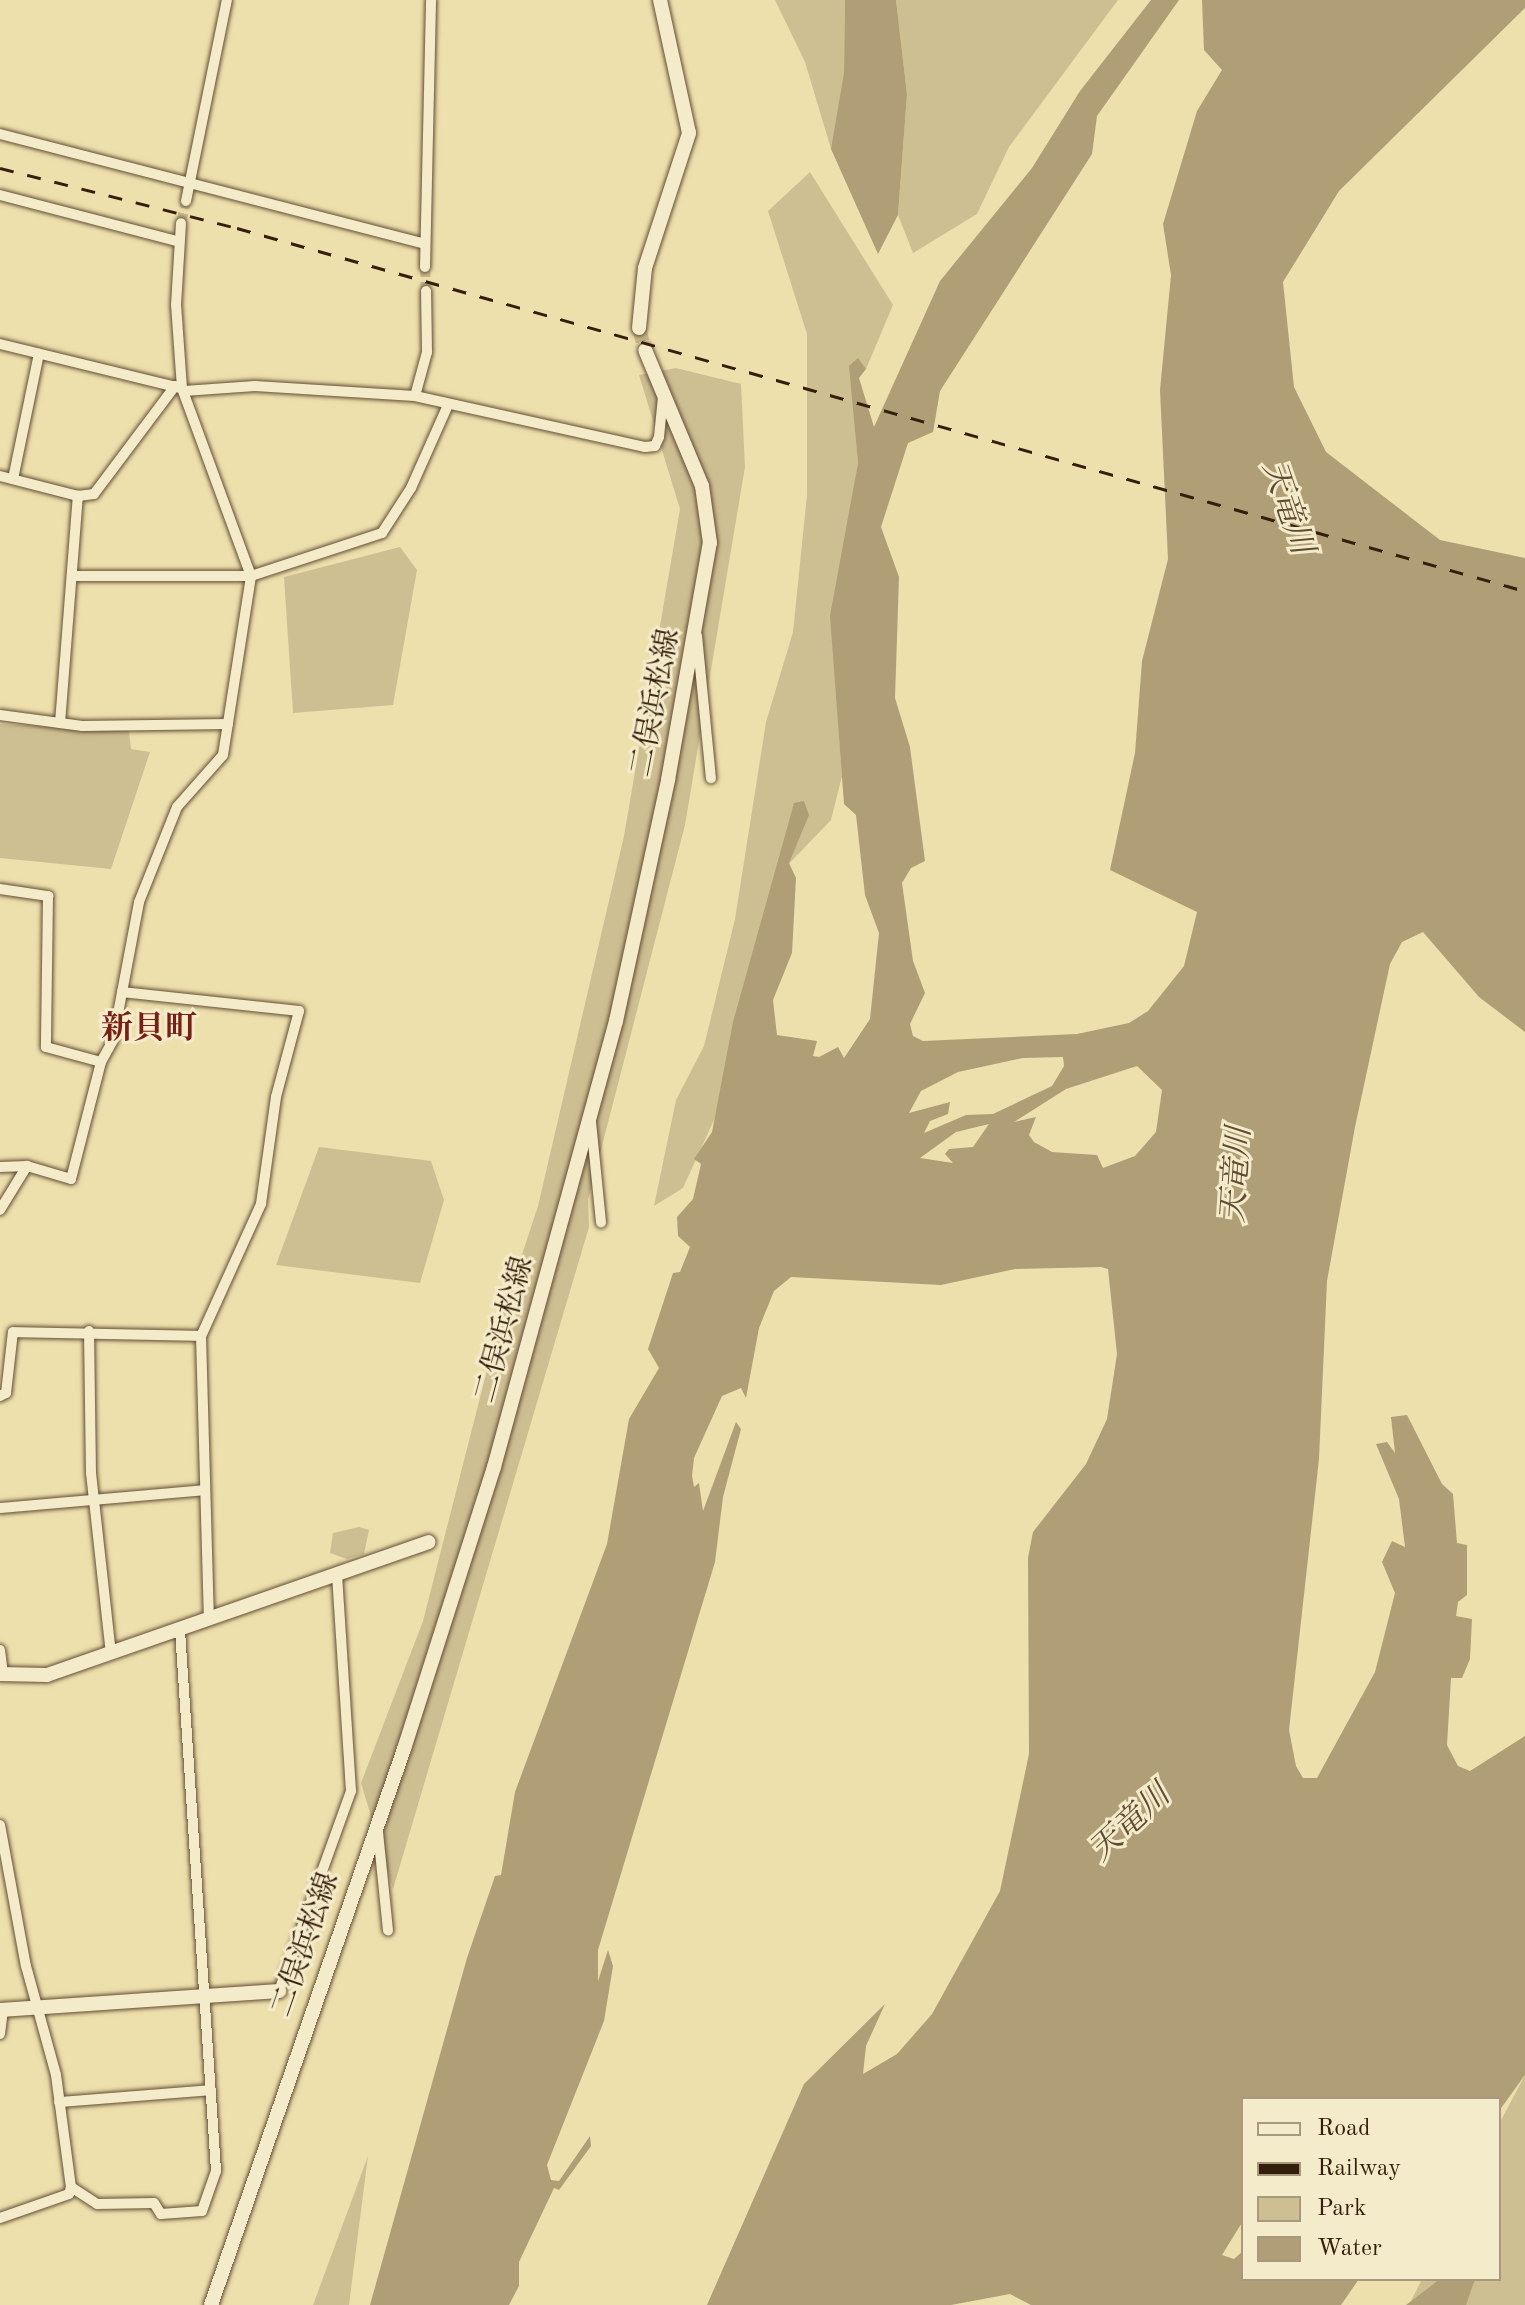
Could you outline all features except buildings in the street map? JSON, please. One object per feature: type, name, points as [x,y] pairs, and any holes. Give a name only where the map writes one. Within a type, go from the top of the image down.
[{"type":"main road","points":[[639,328],[645,268],[689,133],[660,0]]},
{"type":"main road","name":"二俣浜松線","points":[[211,2305],[378,1818],[494,1467],[626,976],[696,630],[709,518],[702,486],[645,350]]},
{"type":"main road","points":[[2,1674],[47,1675],[429,1542]]},
{"type":"main road","points":[[2,2010],[279,1991]]},
{"type":"street","points":[[186,201],[227,0]]},
{"type":"street","points":[[425,267],[431,0]]},
{"type":"street","points":[[0,134],[192,180],[425,244]]},
{"type":"street","points":[[0,195],[176,241]]},
{"type":"street","points":[[0,1167],[27,1166],[71,1179],[101,1062],[113,1040],[139,902],[177,807],[223,755],[251,576],[180,388],[176,241],[181,223]]},
{"type":"street","points":[[415,396],[427,352],[426,291]]},
{"type":"street","points":[[0,344],[180,388],[255,386],[415,396],[447,407],[645,447],[655,446],[659,437],[663,397]]},
{"type":"street","points":[[13,479],[39,354]]},
{"type":"street","points":[[0,476],[78,496],[94,494],[180,388]]},
{"type":"street","points":[[72,576],[251,576],[382,533],[411,488],[447,407]]},
{"type":"street","points":[[60,723],[78,496]]},
{"type":"street","points":[[696,630],[711,778]]},
{"type":"street","points":[[0,715],[60,723],[228,724]]},
{"type":"street","points":[[0,889],[48,896],[46,1047],[101,1062]]},
{"type":"street","points":[[122,992],[299,1011],[276,1097],[261,1204],[201,1336],[209,1620]]},
{"type":"street","points":[[590,1114],[601,1223]]},
{"type":"street","points":[[0,1210],[27,1166]]},
{"type":"street","points":[[0,1396],[6,1393],[13,1332],[89,1331],[201,1336]]},
{"type":"street","points":[[89,1331],[93,1502],[111,1653]]},
{"type":"street","points":[[0,1508],[204,1490]]},
{"type":"street","points":[[279,1991],[351,1791],[337,1575]]},
{"type":"street","points":[[71,2187],[97,2204],[154,2203],[161,2214],[202,2211],[216,2171],[180,1630]]},
{"type":"street","points":[[0,1650],[2,1674]]},
{"type":"street","points":[[378,1818],[388,1930]]},
{"type":"street","points":[[0,1825],[59,2102],[71,2187],[69,2194],[0,2218]]},
{"type":"street","points":[[0,2034],[2,2010]]},
{"type":"street","points":[[59,2102],[211,2090]]},
{"type":"green space","points":[[775,0],[845,0],[844,109],[831,149],[805,62]]},
{"type":"green space","points":[[896,0],[1118,0],[1009,147],[977,214],[913,253],[898,215],[907,94]]},
{"type":"green space","points":[[810,172],[893,305],[866,369],[850,366],[858,463],[832,634],[842,776],[831,820],[780,873],[714,1120],[683,1188],[654,1206],[676,1100],[704,1046],[735,919],[766,722],[793,632],[807,495],[807,334],[768,211]]},
{"type":"green space","points":[[676,368],[741,384],[745,467],[685,825],[588,1200],[589,1227],[393,1889],[361,1783],[423,1621],[498,1327],[538,1206],[624,836],[680,509],[639,375]]},
{"type":"green space","points":[[400,547],[417,570],[393,705],[293,713],[284,577]]},
{"type":"green space","points":[[0,724],[129,731],[131,749],[150,752],[111,869],[0,858]]},
{"type":"green space","points":[[319,1147],[431,1161],[444,1200],[420,1283],[276,1265]]},
{"type":"green space","points":[[359,1527],[369,1530],[364,1554],[347,1559],[330,1553],[333,1533]]},
{"type":"green space","points":[[1525,2075],[1525,2305],[1409,2305],[1421,2281],[1501,2281],[1501,2120]]},
{"type":"green space","points":[[368,2156],[349,2305],[313,2305]]},
{"type":"water","points":[[845,0],[896,0],[907,94],[898,215],[878,254],[831,149],[844,73]]},
{"type":"water","name":"天竜川","points":[[1151,0],[1179,0],[1097,116],[1092,154],[940,391],[933,432],[908,443],[881,527],[899,577],[895,698],[910,747],[925,861],[911,868],[902,883],[913,961],[925,993],[910,1024],[913,1036],[923,1041],[1077,1034],[1129,1023],[1148,1011],[1184,966],[1197,912],[1110,870],[1135,753],[1142,661],[1168,559],[1160,390],[1171,275],[1163,224],[1197,111],[1222,70],[1204,50],[1202,0],[1525,0],[1525,8],[1339,191],[1283,282],[1294,387],[1326,452],[1440,540],[1525,558],[1525,1032],[1479,997],[1423,932],[1402,942],[1390,964],[1355,1127],[1327,1281],[1319,1459],[1289,1730],[1296,1766],[1303,1778],[1317,1778],[1375,1672],[1395,1593],[1382,1562],[1392,1541],[1405,1547],[1399,1499],[1376,1444],[1387,1442],[1395,1453],[1391,1417],[1407,1415],[1442,1484],[1453,1494],[1457,1543],[1467,1545],[1467,1595],[1458,1602],[1456,1616],[1472,1619],[1470,1659],[1462,1678],[1451,1678],[1447,1745],[1458,1766],[1470,1771],[1525,1736],[1525,2075],[1501,2108],[1501,2097],[1241,2097],[1241,2224],[1222,2255],[1234,2259],[1241,2253],[1241,2281],[1358,2281],[1341,2305],[1031,2305],[1010,2294],[951,2305],[707,2305],[804,2084],[885,2004],[866,2046],[863,2074],[897,2054],[932,2014],[1000,1891],[1029,1754],[1028,1558],[1033,1532],[1086,1464],[1107,1419],[1117,1354],[1108,1269],[1101,1267],[1015,1269],[941,1285],[791,1277],[774,1291],[759,1328],[746,1398],[741,1388],[722,1396],[694,1458],[692,1476],[694,1487],[699,1483],[703,1511],[736,1422],[741,1429],[723,1497],[715,1562],[598,1950],[598,1981],[608,1950],[613,1966],[604,2021],[547,2165],[551,2180],[559,2181],[590,2136],[591,2146],[559,2190],[554,2188],[519,2262],[519,2286],[509,2305],[370,2305],[467,1958],[495,1876],[501,1875],[515,1792],[607,1544],[629,1419],[659,1368],[648,1349],[673,1273],[680,1272],[690,1247],[678,1236],[677,1217],[693,1199],[701,1164],[694,1159],[712,1132],[733,1022],[794,803],[804,801],[809,815],[789,863],[796,878],[792,953],[773,1000],[777,1035],[817,1041],[813,1056],[819,1057],[838,1047],[844,1058],[870,1019],[879,933],[865,895],[856,815],[844,804],[830,616],[858,463],[849,366],[858,358],[866,369],[859,378],[874,427],[940,281],[1032,168],[1080,91]],"holes":[[[1063,1057],[1064,1066],[1052,1086],[993,1114],[966,1115],[924,1133],[930,1121],[948,1114],[950,1102],[909,1113],[921,1091],[958,1072],[1023,1058]],[[1137,1066],[1162,1090],[1156,1132],[1135,1156],[1103,1168],[1097,1155],[1052,1152],[1034,1142],[1029,1135],[1036,1117],[1014,1122],[1066,1089]],[[989,1124],[973,1147],[949,1149],[945,1154],[953,1163],[920,1158],[956,1132]]]},
{"type":"water","points":[[1437,2281],[1474,2281],[1466,2305],[1406,2305]]},
{"type":"tunnel","points":[[181,223],[186,201]]},
{"type":"tunnel","points":[[425,267],[426,291]]},
{"type":"tunnel","points":[[639,328],[645,350]]},
{"type":"railway","points":[[0,168],[237,228],[1525,591]]},
{"type":"district","name":"新貝町","points":[[149,1030]]}]
